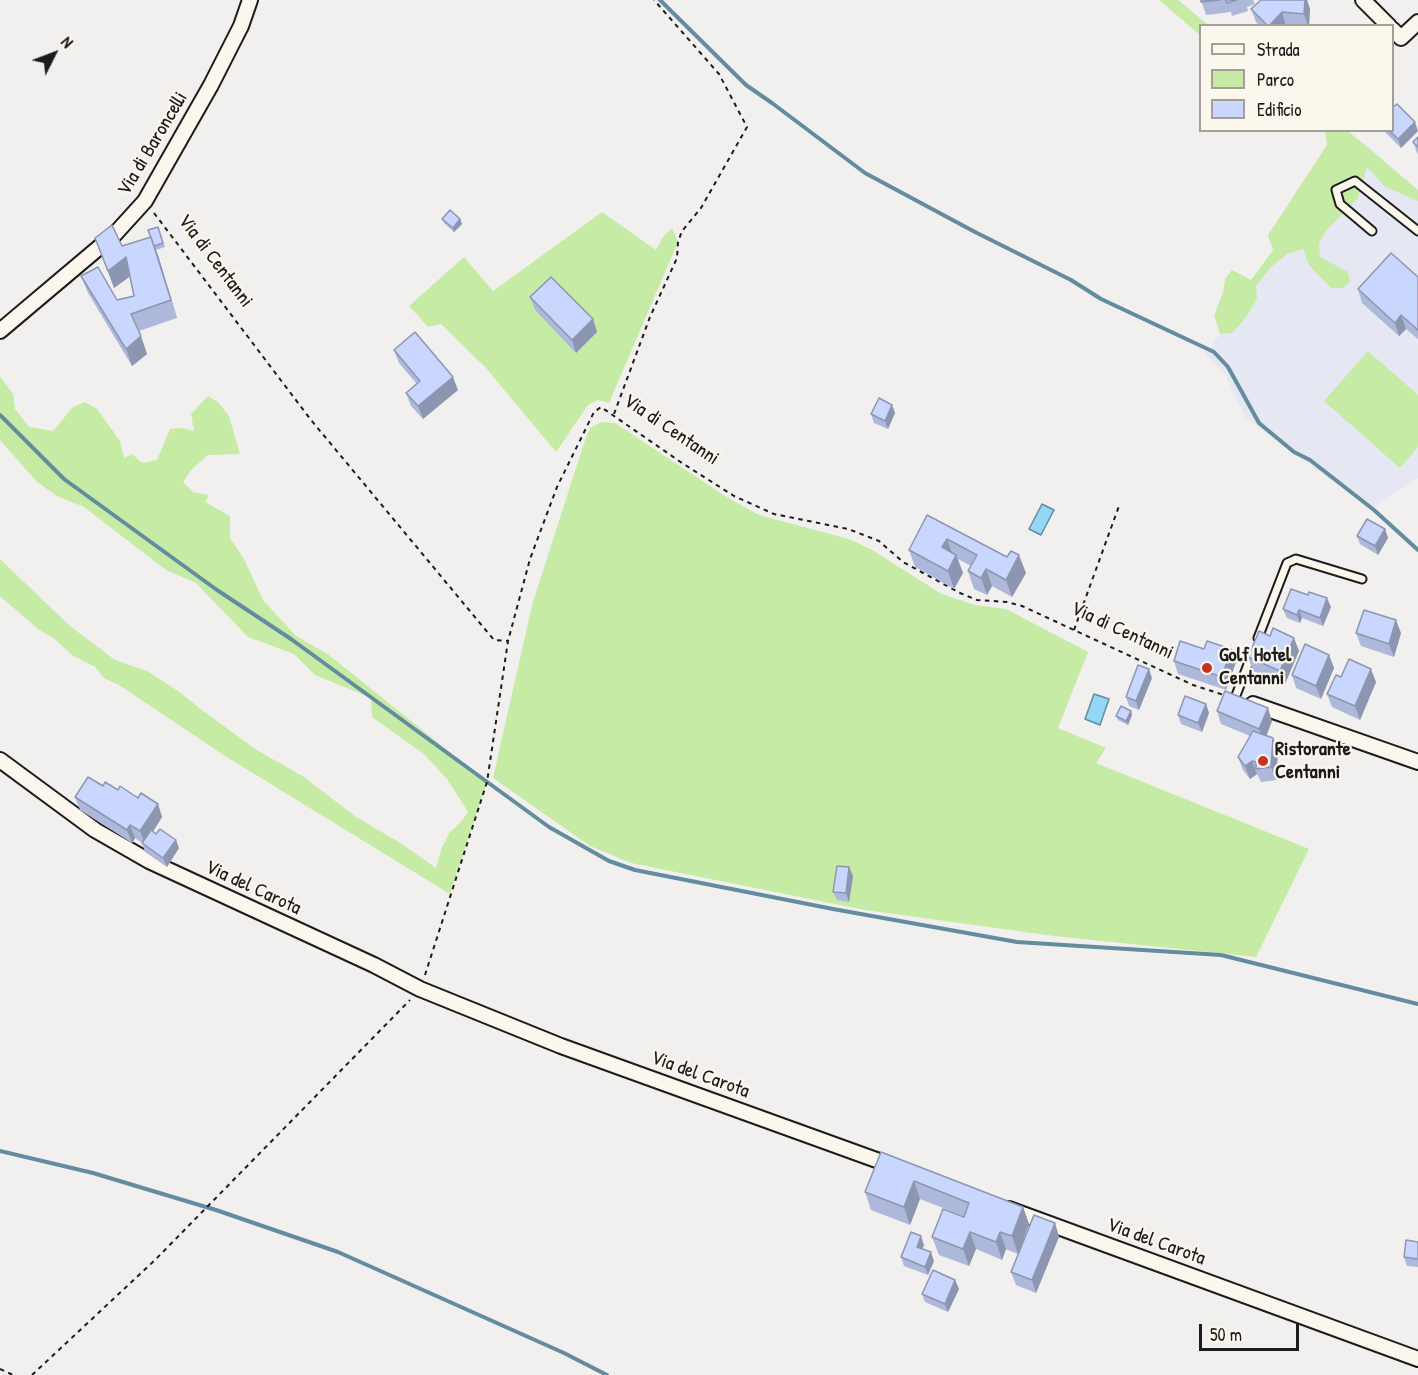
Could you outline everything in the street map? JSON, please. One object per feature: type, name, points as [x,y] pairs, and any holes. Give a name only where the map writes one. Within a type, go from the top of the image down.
[{"type":"street","name":"Via di Baroncelli","points":[[0,331],[115,234],[145,201],[211,85],[241,26],[250,0]]},
{"type":"street","points":[[1363,0],[1387,24]]},
{"type":"street","points":[[1394,31],[1401,38],[1418,22]]},
{"type":"street","points":[[1235,698],[1418,762]]},
{"type":"street","name":"Via del Carota","points":[[0,760],[95,830],[149,861],[420,989],[561,1046],[904,1170]]},
{"type":"street","name":"Via del Carota","points":[[993,1203],[1418,1359]]},
{"type":"lane","points":[[1372,231],[1341,204],[1336,190],[1355,181],[1418,231]]},
{"type":"lane","points":[[1235,698],[1287,563],[1296,559],[1362,579]]},
{"type":"path","points":[[614,415],[650,317],[677,258],[678,242],[682,231],[700,208],[747,127],[719,74],[654,0]]},
{"type":"path","name":"Via di Centanni","points":[[145,201],[311,420],[494,640],[508,641],[530,559],[557,487],[594,412],[602,407],[734,496],[774,514],[848,529],[879,542],[903,562],[960,593],[977,600],[1006,602],[1022,606],[1193,685],[1235,698]]},
{"type":"path","points":[[1074,631],[1119,506]]},
{"type":"path","points":[[32,1375],[155,1260],[420,989],[487,782],[508,641]]},
{"type":"path","points":[[0,1369],[13,1375]]},
{"type":"shaded area","points":[[1364,143],[1418,190],[1418,478],[1371,509],[1246,418],[1225,374],[1205,354]]},
{"type":"green space","points":[[1159,0],[1178,0],[1207,24],[1199,24],[1199,34]]},
{"type":"green space","points":[[1325,132],[1349,132],[1418,190],[1418,201],[1384,186],[1367,167],[1358,198],[1326,231],[1319,244],[1320,257],[1348,272],[1350,282],[1343,288],[1331,288],[1309,265],[1303,249],[1287,254],[1271,267],[1256,286],[1257,299],[1244,320],[1232,333],[1220,334],[1214,315],[1223,293],[1225,279],[1232,270],[1251,280],[1273,250],[1268,235],[1327,145]]},
{"type":"green space","points":[[602,212],[656,250],[663,237],[672,228],[678,242],[609,403],[598,400],[588,405],[556,452],[486,368],[441,324],[428,327],[409,306],[464,257],[493,291]]},
{"type":"green space","points":[[1368,351],[1418,395],[1418,447],[1400,468],[1324,401]]},
{"type":"green space","points":[[0,376],[13,394],[15,409],[29,427],[53,431],[73,407],[85,402],[97,409],[120,441],[124,458],[132,454],[142,463],[157,460],[170,429],[181,428],[194,431],[191,414],[208,396],[218,402],[229,416],[240,454],[208,455],[191,470],[183,482],[193,492],[209,495],[205,502],[230,516],[230,538],[244,559],[263,600],[296,636],[329,655],[487,782],[450,894],[225,756],[119,685],[104,678],[95,667],[72,655],[0,596],[0,559],[70,626],[115,660],[147,671],[178,691],[255,749],[304,777],[356,817],[399,842],[436,868],[442,847],[450,832],[468,812],[447,779],[424,754],[372,717],[371,698],[315,675],[294,654],[248,637],[196,583],[166,570],[84,507],[57,496],[37,482],[0,440]]},
{"type":"green space","points":[[602,422],[615,423],[725,496],[759,515],[849,539],[872,550],[942,594],[975,605],[1006,609],[1088,652],[1058,728],[1106,748],[1096,763],[1309,849],[1256,957],[1054,936],[865,910],[631,863],[590,846],[493,778],[532,605],[585,440],[591,427]]},
{"type":"water","points":[[1042,504],[1054,510],[1041,535],[1029,529]]},
{"type":"water","points":[[1094,694],[1109,699],[1100,725],[1085,719]]},
{"type":"building","points":[[1261,0],[1305,0],[1304,14],[1282,12],[1271,24],[1266,24],[1251,9]]},
{"type":"building","points":[[1397,104],[1415,122],[1398,139],[1391,132],[1394,132],[1394,106]]},
{"type":"building","points":[[1418,137],[1418,147],[1413,142]]},
{"type":"building","points":[[450,210],[460,219],[453,228],[442,219]]},
{"type":"building","points":[[112,225],[122,246],[151,237],[171,300],[131,314],[141,336],[126,349],[81,276],[98,267],[117,300],[134,296],[126,257],[108,271],[95,238]]},
{"type":"building","points":[[158,227],[163,243],[154,246],[148,230]]},
{"type":"building","points":[[1391,253],[1418,277],[1418,330],[1401,315],[1395,323],[1358,289]]},
{"type":"building","points":[[551,277],[593,319],[572,340],[530,297]]},
{"type":"building","points":[[415,332],[453,377],[418,406],[406,393],[420,381],[394,350]]},
{"type":"building","points":[[879,398],[892,405],[885,421],[871,414]]},
{"type":"building","points":[[927,515],[1007,557],[1011,551],[1019,555],[1006,580],[986,569],[981,578],[968,571],[977,555],[947,539],[942,547],[956,555],[948,571],[909,550]]},
{"type":"building","points":[[1367,519],[1385,529],[1375,546],[1357,536]]},
{"type":"building","points":[[1291,589],[1327,598],[1320,618],[1299,610],[1297,615],[1283,609]]},
{"type":"building","points":[[1364,610],[1396,620],[1389,644],[1356,633]]},
{"type":"building","points":[[1273,628],[1294,638],[1280,671],[1248,657],[1259,631],[1270,636]]},
{"type":"building","points":[[1180,641],[1204,649],[1207,641],[1231,649],[1222,677],[1174,661]]},
{"type":"building","points":[[1305,644],[1329,655],[1316,686],[1292,675]]},
{"type":"building","points":[[1349,659],[1371,669],[1355,706],[1327,694],[1336,675],[1341,677]]},
{"type":"building","points":[[1138,665],[1149,669],[1136,701],[1126,697]]},
{"type":"building","points":[[1225,691],[1268,708],[1259,729],[1217,711]]},
{"type":"building","points":[[1185,696],[1206,704],[1198,723],[1178,715]]},
{"type":"building","points":[[1121,706],[1131,711],[1126,721],[1116,716]]},
{"type":"building","points":[[1253,731],[1273,738],[1271,767],[1256,769],[1256,762],[1252,761],[1245,766],[1238,757]]},
{"type":"building","points":[[88,777],[103,786],[105,782],[118,790],[120,786],[138,798],[141,793],[158,804],[140,831],[130,825],[127,830],[75,797]]},
{"type":"building","points":[[160,829],[176,840],[163,858],[142,843],[151,830],[156,834]]},
{"type":"building","points":[[837,866],[849,867],[846,893],[833,892]]},
{"type":"building","points":[[881,1152],[1023,1207],[1012,1236],[1000,1232],[996,1242],[970,1232],[963,1249],[932,1237],[943,1209],[964,1217],[969,1203],[914,1181],[904,1207],[865,1192]]},
{"type":"building","points":[[1034,1215],[1055,1223],[1032,1280],[1011,1272]]},
{"type":"building","points":[[911,1232],[921,1236],[917,1247],[931,1252],[925,1267],[901,1257]]},
{"type":"building","points":[[1406,1240],[1418,1242],[1418,1259],[1404,1257]]},
{"type":"building","points":[[933,1270],[955,1280],[945,1304],[922,1294]]},
{"type":"waterway","points":[[660,0],[746,85],[865,173],[1071,280],[1101,299],[1214,352],[1228,367],[1259,423],[1294,452],[1310,460],[1374,510],[1418,550]]},
{"type":"waterway","points":[[0,415],[64,479],[217,590],[291,639],[549,827],[609,861],[635,870],[1017,942],[1221,955],[1418,1004]]},
{"type":"waterway","points":[[0,1151],[93,1173],[216,1210],[338,1252],[564,1353],[607,1375]]},
{"type":"place","name":"Golf Hotel Centanni","points":[[1207,668]]},
{"type":"place","name":"Ristorante Centanni","points":[[1263,761]]}]
